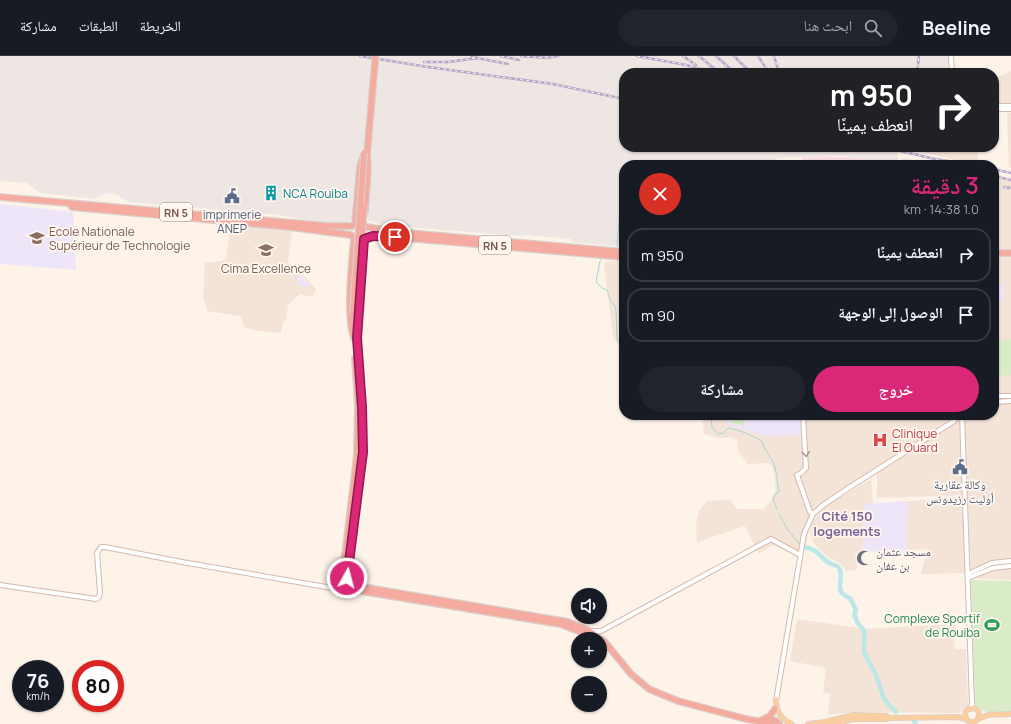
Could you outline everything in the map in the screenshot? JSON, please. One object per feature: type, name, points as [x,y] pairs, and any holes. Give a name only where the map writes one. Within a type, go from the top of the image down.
[{"type":"highway","points":[[374,59],[355,313],[355,338],[362,407],[363,452],[347,578],[338,588],[339,591],[345,593],[349,591],[361,591],[560,624],[583,632]]},
{"type":"highway","points":[[355,338],[351,331],[353,236],[351,230],[353,225],[360,167],[366,154]]},
{"type":"highway","points":[[355,338],[365,238],[368,232],[366,226],[368,168],[366,154]]},
{"type":"highway","name":"RN 5","points":[[0,197],[320,225],[353,225]]},
{"type":"highway","name":"RN 5","points":[[0,200],[290,227],[353,236]]},
{"type":"highway","points":[[353,225],[359,222],[366,226]]},
{"type":"highway","name":"RN 5","points":[[366,226],[397,232],[619,252]]},
{"type":"highway","points":[[353,236],[359,240],[365,238]]},
{"type":"highway","name":"RN 5","points":[[365,238],[373,236],[395,237],[619,256]]},
{"type":"highway","points":[[999,253],[1011,253]]},
{"type":"highway","points":[[345,582],[351,587],[349,591]]},
{"type":"highway","points":[[345,582],[362,587],[568,622],[589,631],[608,645],[631,674],[649,689],[678,702],[754,723],[766,719],[775,708]]},
{"type":"highway","points":[[607,649],[627,674],[648,692],[667,701],[754,723],[772,723]]},
{"type":"main road","points":[[776,699],[778,711],[781,716],[792,724]]},
{"type":"main road","points":[[972,711],[978,719]]},
{"type":"main road","points":[[967,719],[972,711]]},
{"type":"main road","points":[[830,724],[854,719],[887,720],[889,718],[957,716],[972,711],[988,715],[1011,714]]},
{"type":"main road","points":[[808,724],[825,722],[853,715],[887,716],[889,718]]},
{"type":"main road","points":[[957,716],[973,722],[988,715]]},
{"type":"street","points":[[951,56],[952,68]]},
{"type":"street","points":[[999,108],[1011,107]]},
{"type":"street","points":[[999,396],[1011,396]]},
{"type":"street","points":[[999,402],[1011,401]]},
{"type":"street","points":[[804,420],[806,468],[801,474],[798,475],[798,478],[810,512],[813,514]]},
{"type":"street","points":[[772,723],[804,534],[813,514],[850,487],[955,420]]},
{"type":"street","points":[[962,420],[972,711]]},
{"type":"street","points":[[589,631],[601,631],[605,629],[771,539],[800,555]]},
{"type":"street","points":[[0,585],[96,599],[99,597],[100,593],[97,553],[101,547],[105,547],[325,587],[339,591]]},
{"type":"street","points":[[968,576],[992,562],[1011,561]]},
{"type":"street","points":[[968,576],[993,568],[1011,566]]},
{"type":"street","points":[[325,587],[345,582]]},
{"type":"shaded area","points":[[0,56],[949,56],[950,68],[619,68],[619,152],[898,152],[897,160],[868,160],[845,156],[776,158],[775,160],[619,160],[619,247],[572,242],[571,239],[382,225],[368,220],[367,215],[356,214],[346,224],[327,224],[279,215],[128,202],[117,194],[107,193],[95,199],[40,193],[27,183],[0,181]]},
{"type":"shaded area","points":[[1011,71],[1011,105],[999,105],[999,77]]},
{"type":"shaded area","points":[[1007,113],[1011,113],[1011,168],[1009,167]]},
{"type":"shaded area","points":[[921,152],[978,152],[978,160],[956,160]]},
{"type":"shaded area","points":[[803,157],[851,157],[867,160],[803,160]]},
{"type":"shaded area","points":[[999,179],[1011,181],[1011,580],[971,578],[968,495],[877,498],[877,473],[838,496],[818,512],[811,522],[802,558],[773,545],[759,554],[745,526],[697,542],[696,525],[699,511],[707,501],[730,500],[737,509],[764,509],[776,491],[774,471],[770,463],[748,464],[738,451],[737,440],[732,437],[719,438],[704,434],[703,420],[999,420]]},
{"type":"shaded area","name":"Ecole Nationale Supérieur de Technologie","points":[[0,204],[73,212],[76,270],[0,264]]},
{"type":"shaded area","points":[[231,223],[292,229],[288,262],[316,289],[313,297],[300,294],[288,305],[286,319],[283,322],[281,333],[259,331],[244,327],[241,316],[207,311],[203,296],[205,263],[226,259]]},
{"type":"shaded area","points":[[619,259],[619,346],[613,337],[604,263]]},
{"type":"shaded area","points":[[299,276],[302,276],[310,284],[309,287],[297,285]]},
{"type":"shaded area","points":[[999,284],[1004,284],[1005,301],[999,301]]},
{"type":"shaded area","points":[[727,420],[802,420],[803,435],[768,437],[727,424]]},
{"type":"shaded area","name":"Cité 150 logements","points":[[871,479],[873,503],[864,504],[863,552],[856,570],[846,571],[840,563],[827,557],[815,545],[810,533],[812,522],[826,506]]},
{"type":"shaded area","points":[[964,498],[966,573],[921,574],[927,549],[906,550],[908,501]]},
{"type":"shaded area","points":[[908,501],[906,550],[863,552],[864,504]]},
{"type":"shaded area","points":[[797,619],[865,629],[956,624],[957,635],[953,636],[955,649],[966,649],[968,706],[959,713],[852,712],[828,715],[830,694],[823,692],[826,668],[790,661]]},
{"type":"green space","points":[[1011,339],[1011,375],[999,376],[999,340]]},
{"type":"green space","points":[[731,420],[746,420],[744,426],[730,422]]},
{"type":"green space","name":"Complexe Sportif de Rouiba","points":[[971,580],[1011,581],[1011,711],[987,712],[978,708],[975,704]]},
{"type":"waterway","points":[[617,245],[619,222]]},
{"type":"waterway","points":[[603,258],[600,261],[596,282],[602,288],[607,290],[610,299],[615,306],[617,339],[619,342]]},
{"type":"waterway","points":[[711,420],[712,428],[719,434],[723,433],[728,428],[741,431],[762,441],[776,471],[779,492],[776,493],[773,499],[777,510]]},
{"type":"waterway","points":[[779,514],[786,527],[799,544]]},
{"type":"waterway","points":[[804,547],[816,551],[829,563],[839,568],[841,572],[841,592],[850,598],[856,610],[854,616],[864,631],[864,650]]},
{"type":"waterway","points":[[864,652],[876,675],[884,699],[896,712]]},
{"type":"waterway","points":[[913,720],[916,724]]},
{"type":"railway","points":[[360,56],[553,84],[619,98]]},
{"type":"railway","points":[[501,56],[519,60]]},
{"type":"railway","points":[[521,56],[547,58],[558,56]]},
{"type":"railway","points":[[637,56],[696,68]]},
{"type":"railway","points":[[683,56],[696,65]]},
{"type":"railway","points":[[699,56],[714,68]]},
{"type":"railway","points":[[716,56],[729,68]]},
{"type":"railway","points":[[734,56],[746,68]]},
{"type":"railway","points":[[758,56],[766,68]]},
{"type":"railway","points":[[774,56],[778,68]]},
{"type":"railway","points":[[918,68],[919,56]]},
{"type":"railway","points":[[472,57],[508,64]]},
{"type":"railway","points":[[424,62],[448,62],[478,58]]},
{"type":"railway","points":[[905,152],[941,160]]},
{"type":"railway","points":[[999,170],[1011,173]]},
{"type":"railway","points":[[999,177],[1011,180]]},
{"type":"railway","points":[[1004,187],[1011,188]]},
{"type":"place","name":"NCA Rouiba","points":[[271,193]]},
{"type":"place","name":"imprimerie ANEP","points":[[232,196]]},
{"type":"place","name":"Ecole Nationale Supérieur de Technologie","points":[[37,238]]},
{"type":"place","name":"Cima Excellence","points":[[266,250]]},
{"type":"place","name":"Clinique El Ouard","points":[[880,440]]},
{"type":"place","name":"وكالة عقارية أوليت رزيدونس","points":[[960,467]]},
{"type":"place","name":"مسجد عثمان بن عفان","points":[[864,558]]},
{"type":"place","name":"Complexe Sportif de Rouiba","points":[[992,625]]},
{"type":"district","name":"Cité 150 logements","points":[[847,524]]},
{"type":"route","points":[[347,578],[363,452],[363,420],[357,338],[364,239],[366,237],[373,236],[395,237]]}]
